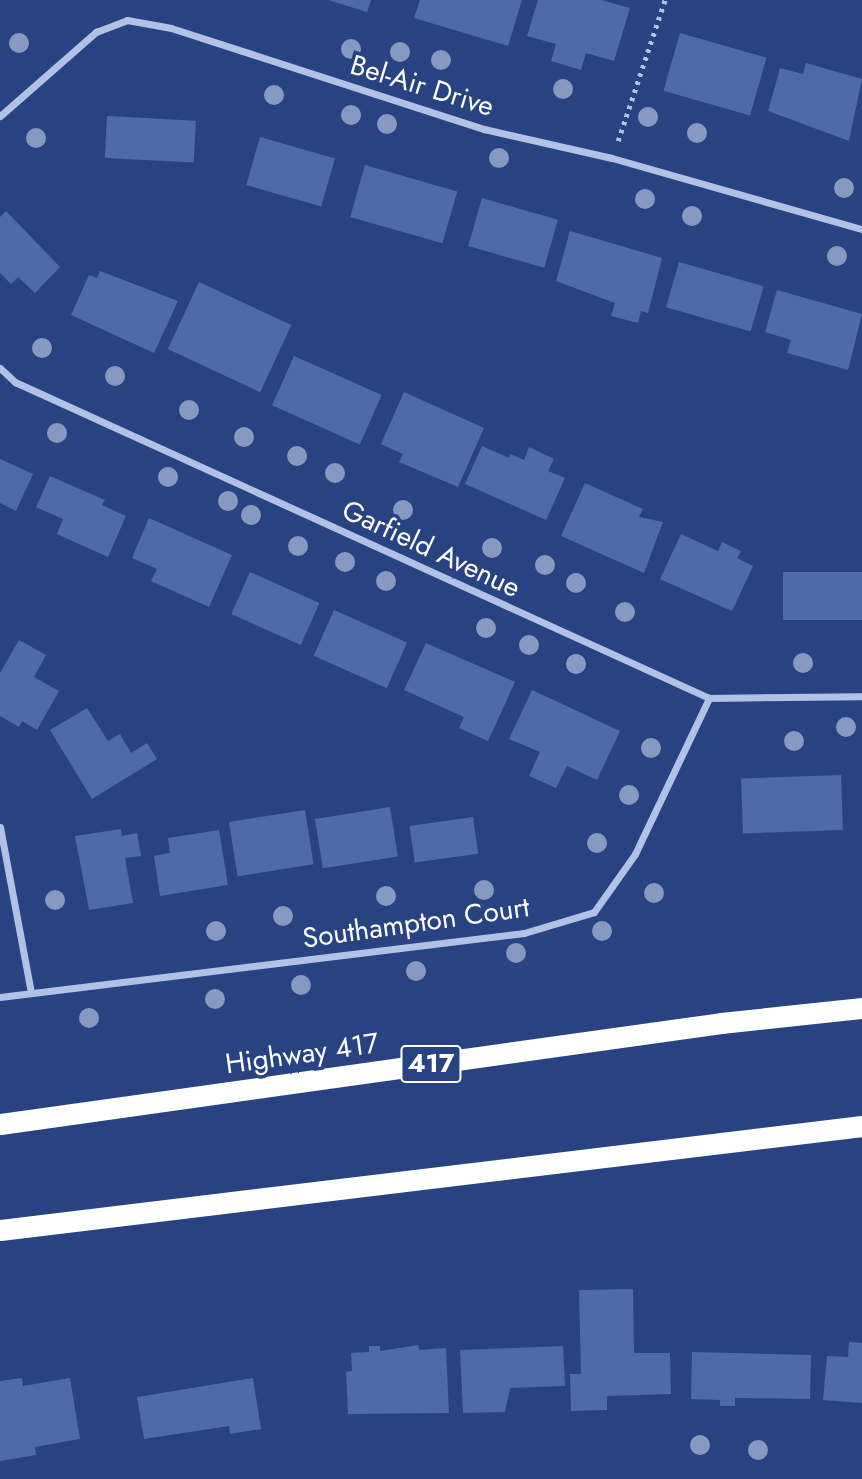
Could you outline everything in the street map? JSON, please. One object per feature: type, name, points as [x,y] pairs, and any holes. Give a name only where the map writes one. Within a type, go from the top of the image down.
[{"type":"highway","name":"Highway 417","points":[[0,1125],[721,1023],[862,1008]]},
{"type":"highway","points":[[0,1230],[862,1126]]},
{"type":"street","name":"Bel-Air Drive","points":[[0,116],[96,32],[127,20],[171,29],[484,129],[612,158],[862,229]]},
{"type":"street","name":"Garfield Avenue","points":[[0,368],[15,382],[709,698],[862,696]]},
{"type":"street","name":"Southampton Court","points":[[0,998],[31,992],[524,933],[594,912],[635,854],[709,698]]},
{"type":"street","points":[[0,827],[31,992]]},
{"type":"path","points":[[612,158],[665,0]]},
{"type":"building","points":[[328,0],[371,0],[367,12]]},
{"type":"building","points":[[420,0],[522,0],[508,46],[414,18]]},
{"type":"building","points":[[538,0],[601,0],[630,8],[614,61],[586,53],[581,70],[551,61],[556,44],[527,36]]},
{"type":"building","points":[[680,33],[767,58],[750,115],[663,91]]},
{"type":"building","points":[[806,63],[862,79],[849,141],[768,111],[780,68],[803,74]]},
{"type":"building","points":[[107,116],[196,121],[194,163],[105,158]]},
{"type":"building","points":[[260,137],[335,158],[321,207],[246,185]]},
{"type":"building","points":[[365,165],[457,191],[442,243],[350,217]]},
{"type":"building","points":[[482,198],[558,220],[544,268],[468,246]]},
{"type":"building","points":[[6,211],[60,267],[35,293],[18,277],[11,284],[0,273],[0,217]]},
{"type":"building","points":[[570,231],[662,258],[648,313],[641,311],[638,323],[611,316],[615,303],[556,281]]},
{"type":"building","points":[[679,262],[764,286],[751,331],[666,307]]},
{"type":"building","points":[[100,271],[178,301],[154,353],[71,315],[89,275],[97,278]]},
{"type":"building","points":[[199,282],[291,325],[260,392],[168,349]]},
{"type":"building","points":[[777,290],[862,314],[848,370],[787,353],[791,340],[765,332]]},
{"type":"building","points":[[294,356],[382,395],[360,444],[272,405]]},
{"type":"building","points":[[404,392],[484,428],[458,487],[399,462],[403,454],[381,444]]},
{"type":"building","points":[[482,446],[509,458],[510,454],[524,460],[529,447],[554,459],[548,471],[565,478],[546,520],[465,484]]},
{"type":"building","points":[[0,459],[33,474],[16,511],[0,503]]},
{"type":"building","points":[[50,476],[105,500],[102,505],[126,516],[108,557],[57,534],[63,519],[36,507]]},
{"type":"building","points":[[585,483],[643,509],[639,517],[663,522],[644,573],[561,536]]},
{"type":"building","points":[[149,518],[232,555],[209,607],[151,581],[157,569],[132,558]]},
{"type":"building","points":[[681,534],[718,551],[722,542],[741,551],[737,558],[753,566],[732,611],[660,579]]},
{"type":"building","points":[[250,572],[319,603],[301,645],[231,614]]},
{"type":"building","points":[[783,572],[862,572],[862,620],[783,620]]},
{"type":"building","points":[[334,610],[407,643],[387,688],[314,656]]},
{"type":"building","points":[[19,640],[46,655],[34,677],[59,691],[37,730],[22,721],[19,727],[0,716],[0,673]]},
{"type":"building","points":[[426,643],[515,682],[488,741],[459,728],[464,717],[404,690]]},
{"type":"building","points":[[532,690],[620,731],[597,780],[567,766],[556,788],[529,776],[540,752],[509,739]]},
{"type":"building","points":[[87,708],[108,741],[120,734],[131,753],[147,743],[157,759],[92,799],[50,730]]},
{"type":"building","points":[[841,775],[843,830],[743,833],[741,778]]},
{"type":"building","points":[[390,807],[398,856],[323,868],[315,819]]},
{"type":"building","points":[[305,810],[314,864],[238,876],[229,822]]},
{"type":"building","points":[[473,817],[478,854],[415,863],[410,826]]},
{"type":"building","points":[[121,829],[122,836],[137,833],[141,856],[125,858],[133,903],[89,910],[75,836]]},
{"type":"building","points":[[219,830],[228,885],[160,896],[154,856],[170,853],[168,838]]},
{"type":"building","points":[[633,1289],[634,1353],[670,1353],[671,1394],[607,1396],[607,1410],[571,1411],[570,1374],[581,1374],[579,1290]]},
{"type":"building","points":[[849,1342],[862,1343],[862,1403],[823,1400],[827,1356],[848,1357]]},
{"type":"building","points":[[418,1345],[419,1350],[446,1348],[449,1413],[348,1414],[346,1372],[352,1371],[351,1353],[369,1352],[369,1346],[380,1346],[380,1351]]},
{"type":"building","points":[[563,1346],[565,1386],[510,1388],[505,1412],[463,1413],[460,1350]]},
{"type":"building","points":[[692,1352],[811,1355],[810,1399],[735,1398],[735,1406],[720,1406],[720,1400],[691,1399]]},
{"type":"building","points":[[22,1378],[23,1386],[70,1378],[80,1439],[35,1447],[36,1455],[0,1461],[0,1381]]},
{"type":"building","points":[[253,1378],[261,1429],[230,1434],[229,1426],[144,1439],[137,1397]]}]
